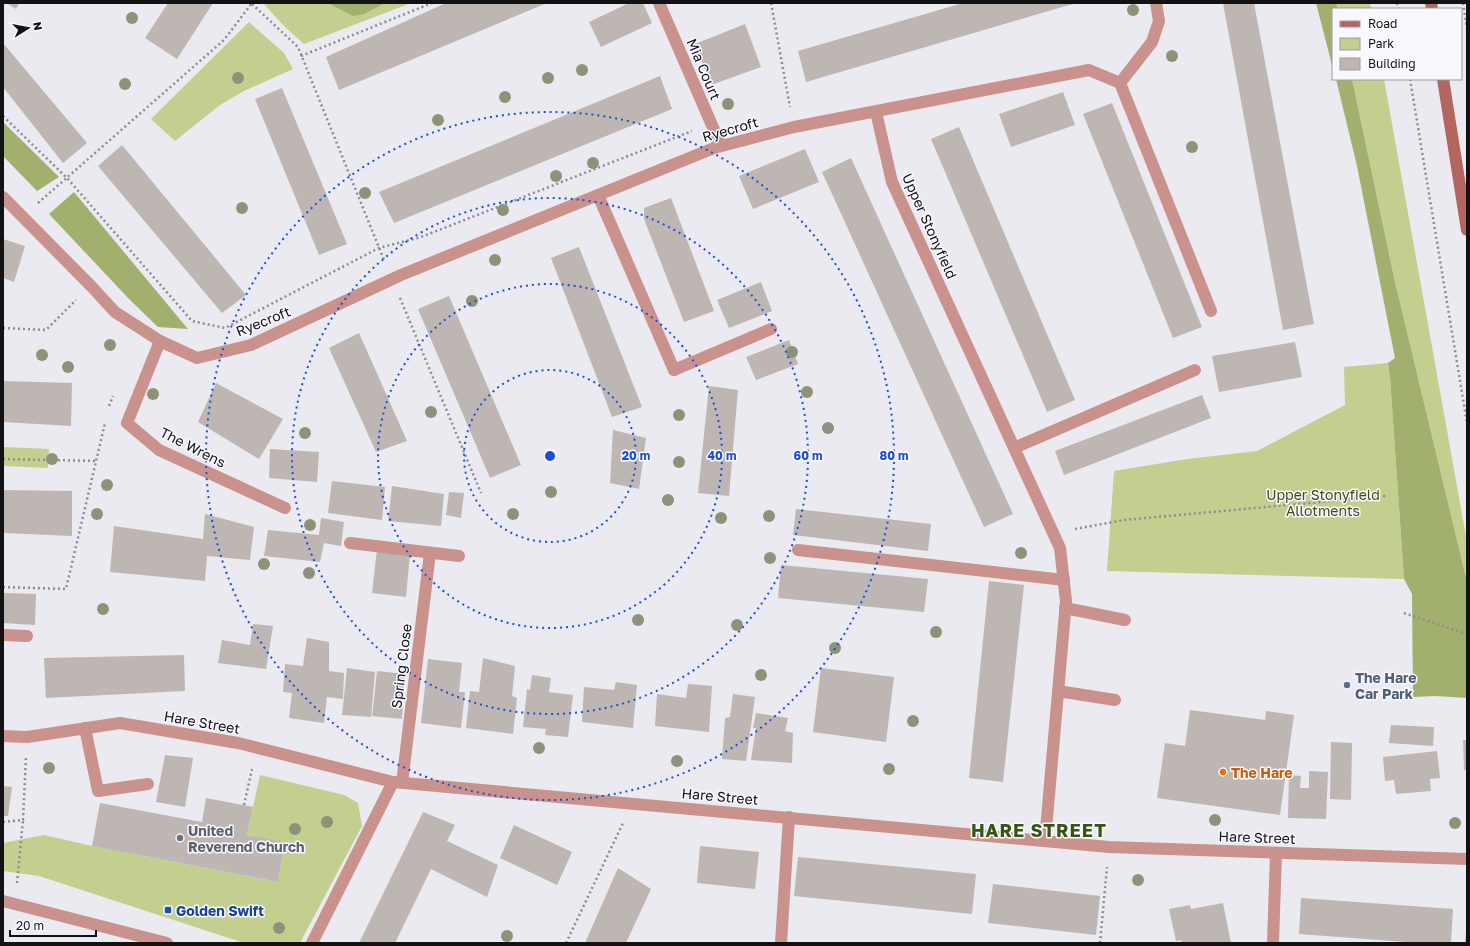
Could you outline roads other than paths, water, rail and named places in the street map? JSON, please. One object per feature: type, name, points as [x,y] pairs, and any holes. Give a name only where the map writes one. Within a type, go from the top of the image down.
[{"type":"street","name":"Mia Court","points":[[659,3],[721,146]]},
{"type":"street","points":[[1120,83],[1152,42],[1159,21],[1156,3]]},
{"type":"street","points":[[876,112],[1089,70],[1120,83],[1211,311]]},
{"type":"street","points":[[1443,80],[1467,230]]},
{"type":"street","name":"Ryecroft","points":[[3,197],[115,312],[160,341],[197,358],[251,345],[392,279],[721,146],[794,127],[876,112]]},
{"type":"street","name":"Upper Stonyfield","points":[[876,112],[892,182],[1060,548],[1064,580]]},
{"type":"street","points":[[598,195],[674,370],[771,329]]},
{"type":"street","name":"The Wrens","points":[[160,341],[127,423],[159,450],[285,508]]},
{"type":"street","points":[[1014,448],[1194,370]]},
{"type":"street","points":[[350,543],[459,556]]},
{"type":"street","points":[[798,550],[1064,580],[1065,608],[1045,841]]},
{"type":"street","name":"Spring Close","points":[[397,782],[430,553]]},
{"type":"street","points":[[1065,608],[1125,620]]},
{"type":"street","points":[[3,635],[27,636]]},
{"type":"street","points":[[1058,691],[1115,700]]},
{"type":"street","name":"Hare Street","points":[[3,736],[27,737],[120,723],[238,743],[397,782],[1109,847],[1467,860]]},
{"type":"street","points":[[85,728],[98,791],[148,784]]},
{"type":"street","points":[[312,943],[397,782]]},
{"type":"street","points":[[781,943],[789,817]]},
{"type":"street","points":[[1273,943],[1276,853]]},
{"type":"street","points":[[3,901],[168,943]]},
{"type":"place","name":"The Hare Car Park","points":[[1347,685]]},
{"type":"place","name":"The Hare","points":[[1223,772]]},
{"type":"place","name":"United Reverend Church","points":[[180,838]]},
{"type":"place","name":"Golden Swift","points":[[168,910]]},
{"type":"district","name":"HARE STREET","points":[[1039,830]]},
{"type":"park label","name":"Upper Stonyfield Allotments","points":[[1323,502]]}]
